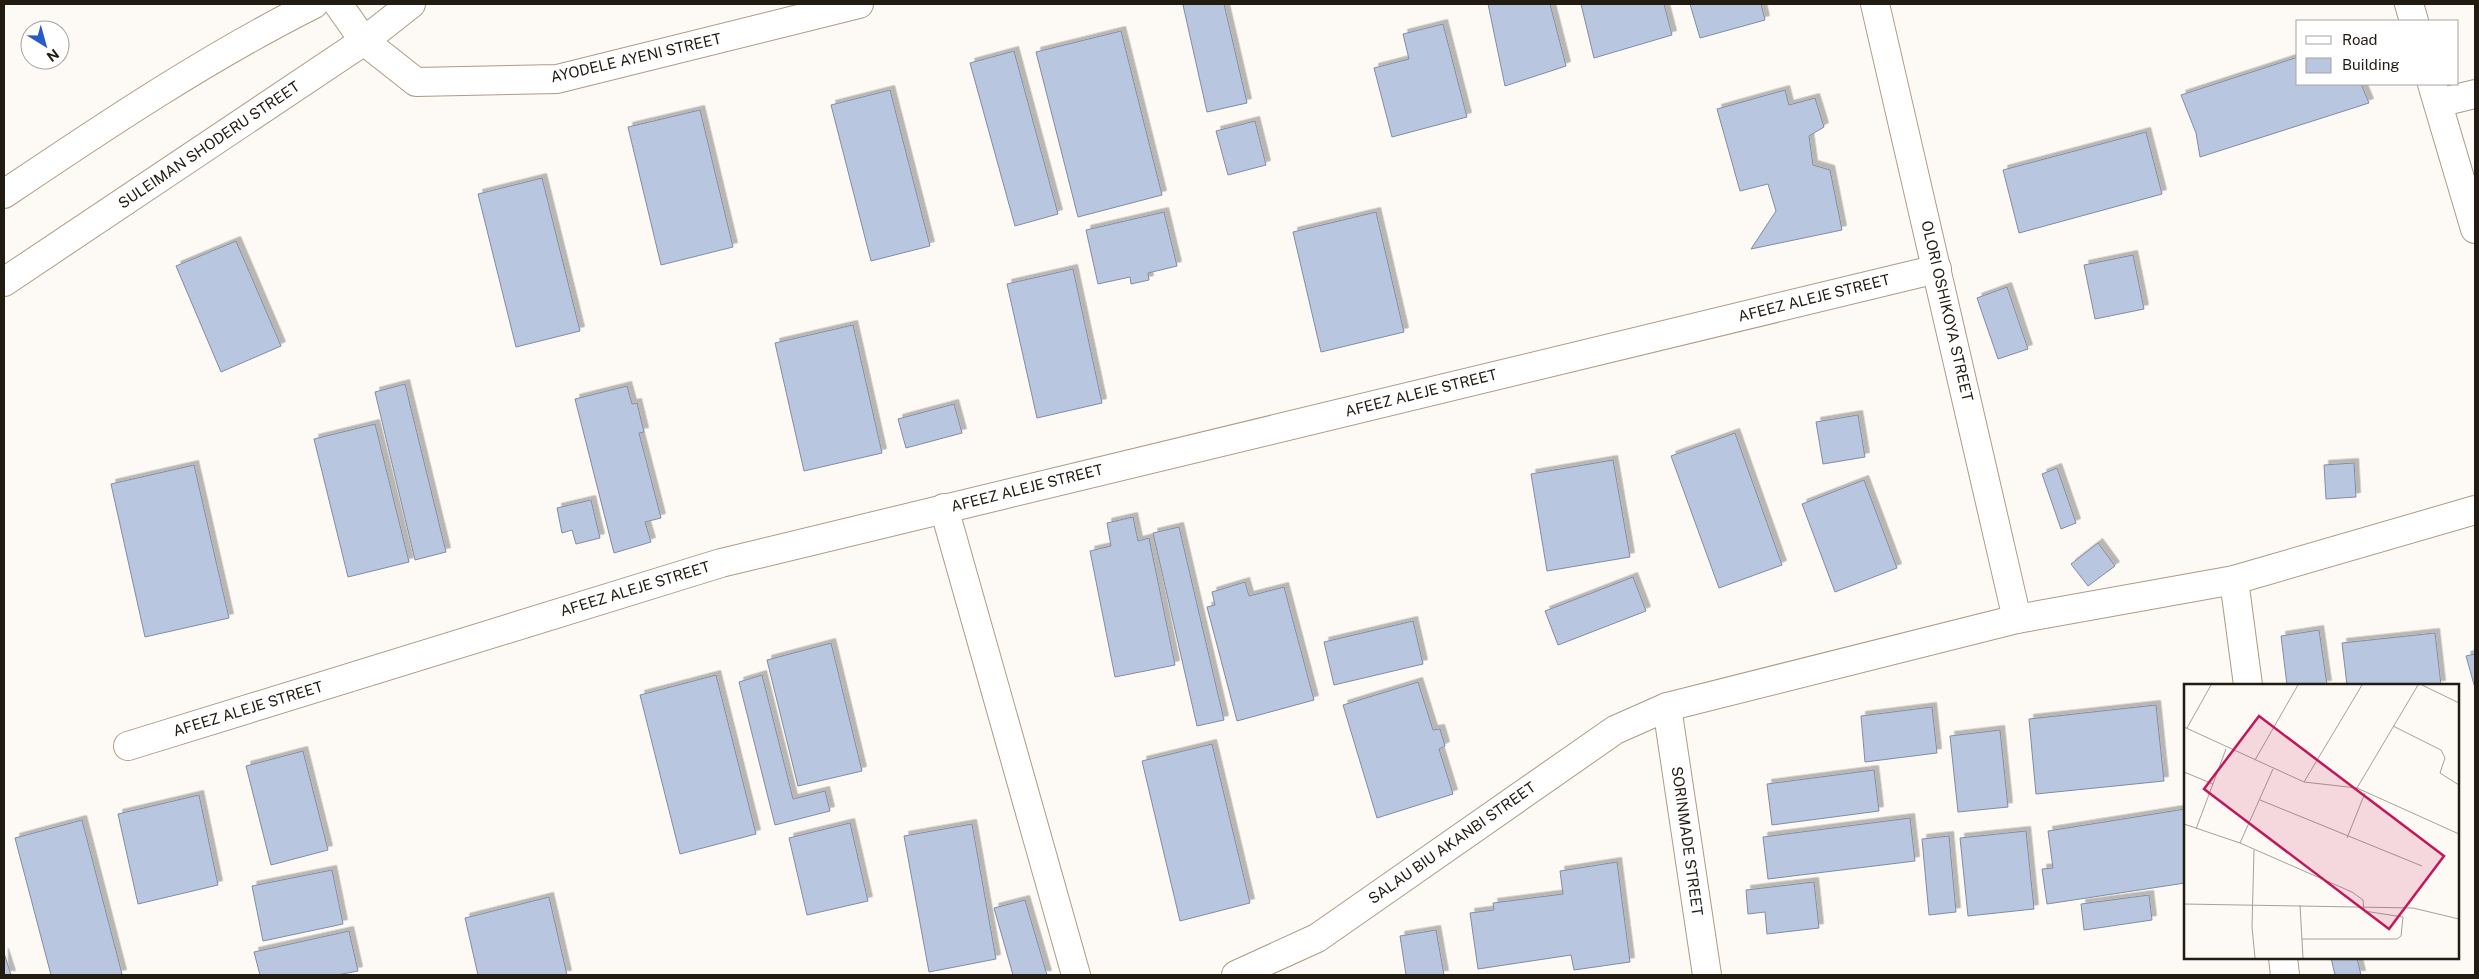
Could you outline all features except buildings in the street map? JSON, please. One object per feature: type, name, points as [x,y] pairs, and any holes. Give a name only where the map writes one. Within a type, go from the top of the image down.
[{"type":"street","points":[[4,194],[154,94],[255,34],[314,4]]},
{"type":"street","name":"AYODELE AYENI STREET","points":[[338,4],[364,40],[416,82],[557,79],[859,4]]},
{"type":"street","name":"SULEIMAN SHODERU STREET","points":[[4,282],[364,40],[411,4]]},
{"type":"street","name":"OLORI OSHIKOYA STREET","points":[[1875,4],[2017,619]]},
{"type":"street","points":[[2409,4],[2414,20]]},
{"type":"street","points":[[2475,94],[2435,94],[2475,229]]},
{"type":"street","name":"AFEEZ ALEJE STREET","points":[[128,746],[713,565],[1937,269]]},
{"type":"street","points":[[944,508],[1076,975]]},
{"type":"street","name":"SALAU BIU AKANBI STREET","points":[[1236,975],[1317,938],[1615,730],[1667,707],[2017,619],[2234,580],[2475,510]]},
{"type":"street","points":[[2234,580],[2248,684]]},
{"type":"street","name":"SORINMADE STREET","points":[[1667,707],[1706,975]]},
{"type":"street","points":[[2283,959],[2285,975]]}]
